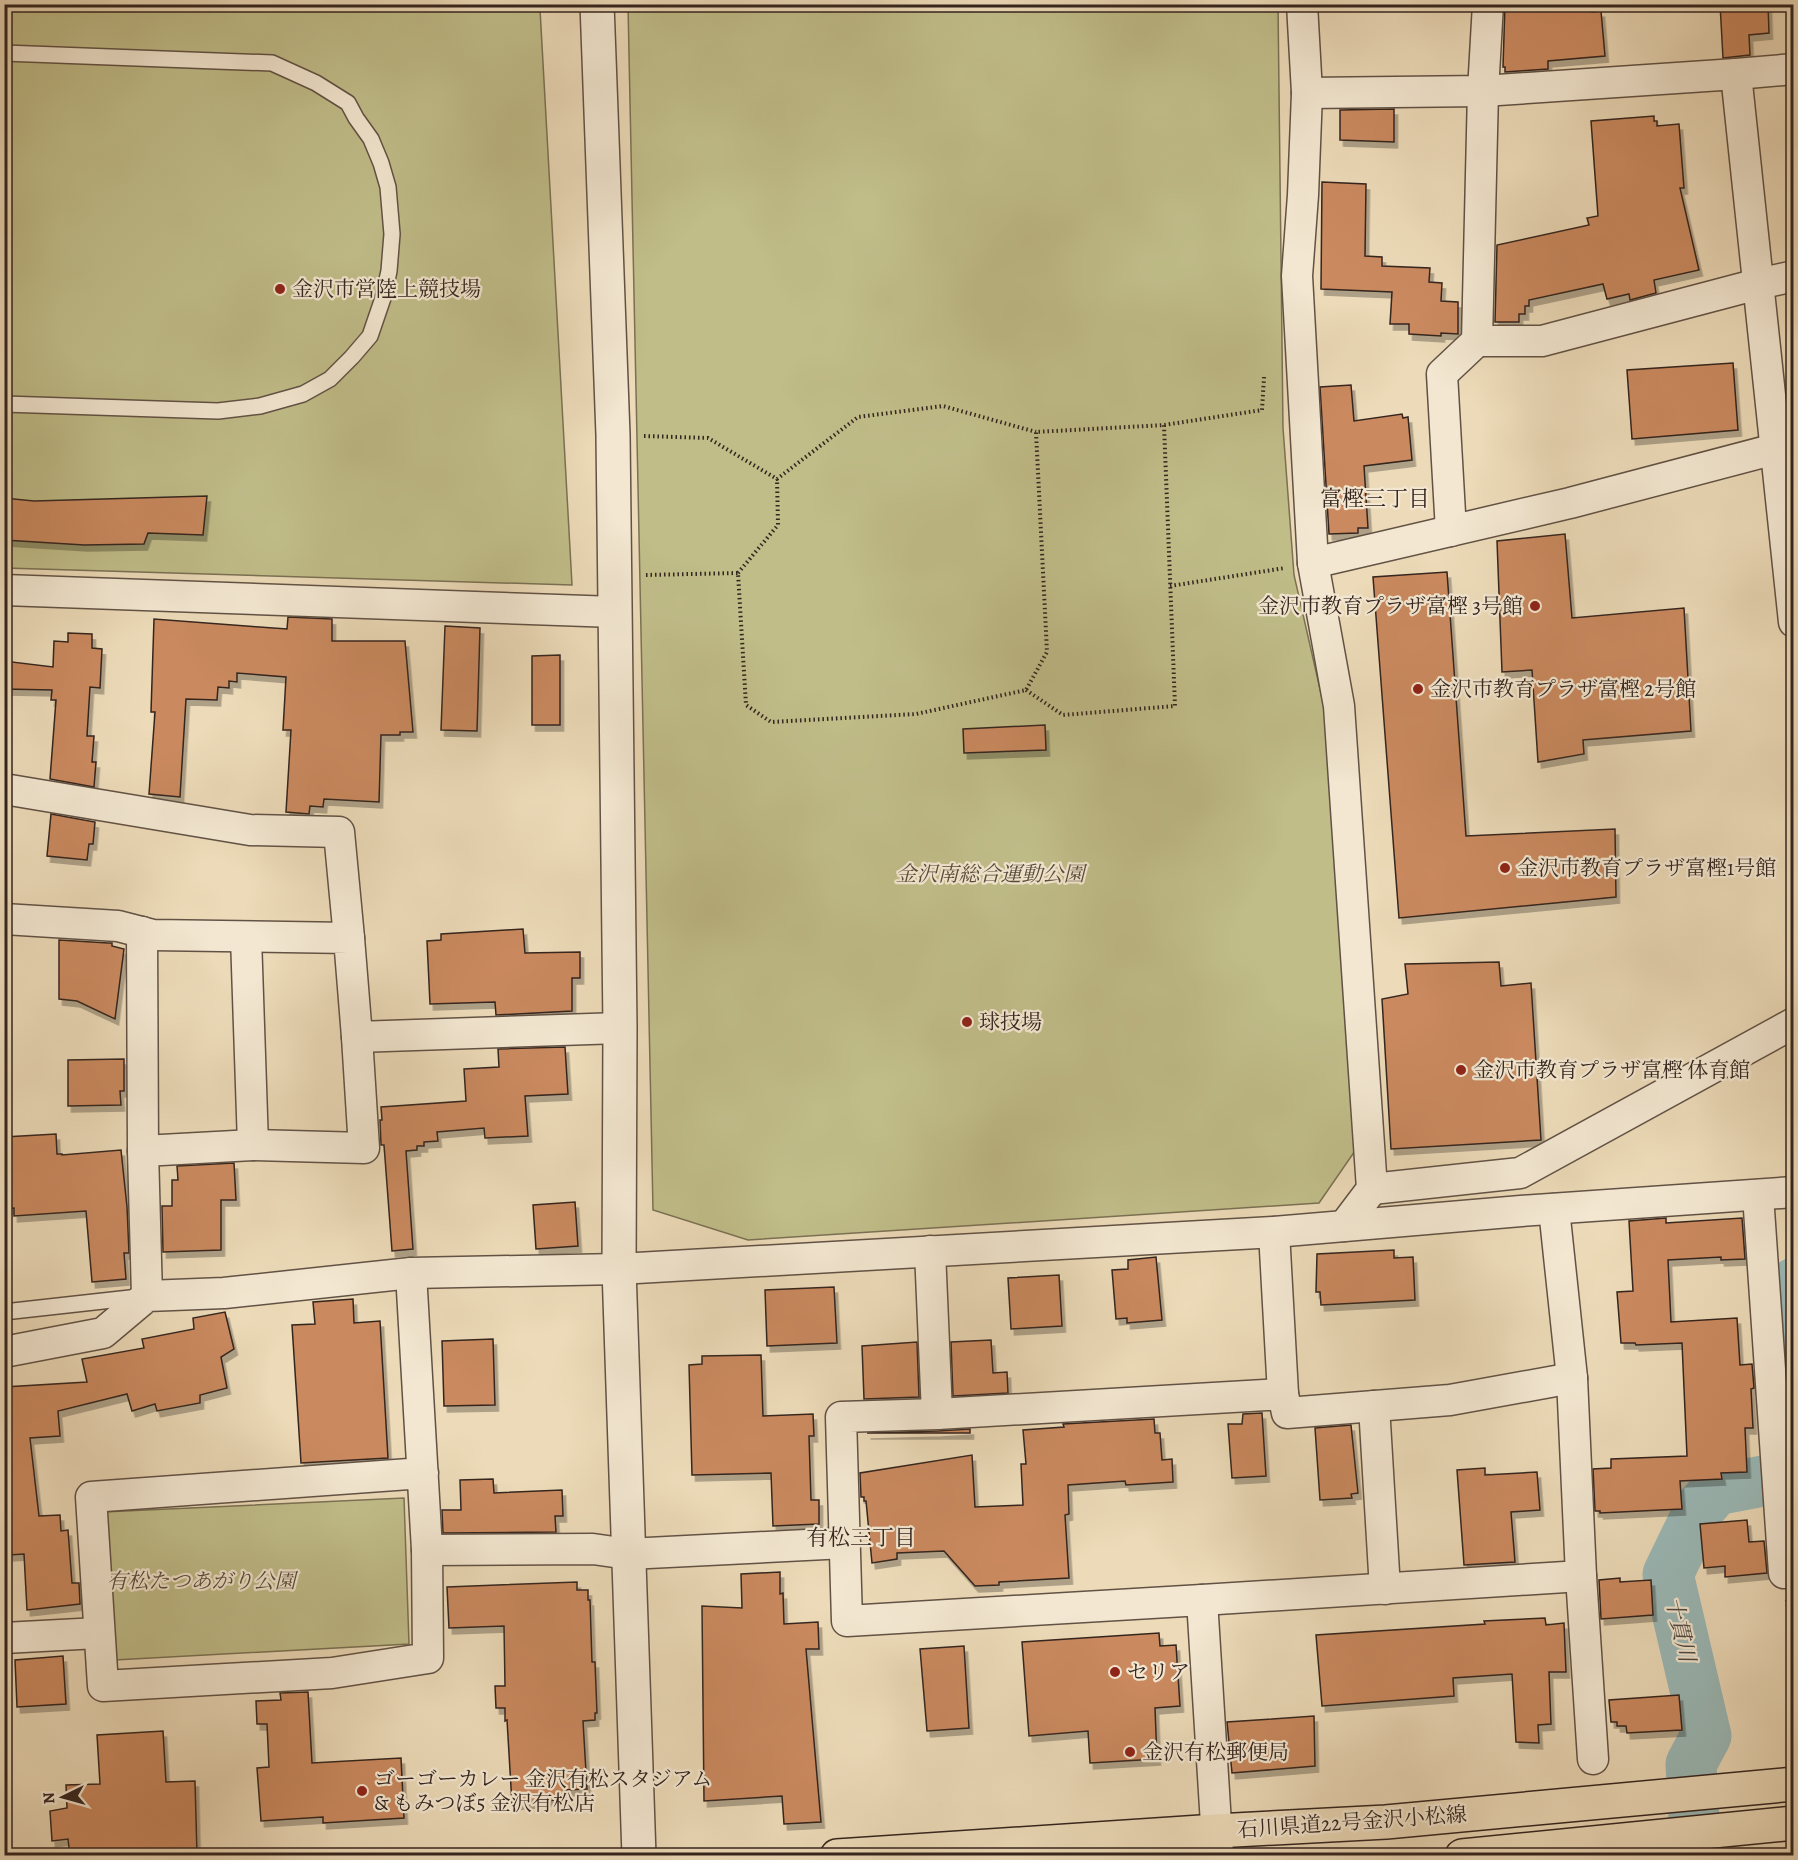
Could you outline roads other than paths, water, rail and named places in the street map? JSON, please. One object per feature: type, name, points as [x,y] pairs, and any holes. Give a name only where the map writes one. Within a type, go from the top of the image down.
[{"type":"main road","name":"石川県道22号金沢小松線","points":[[837,1856],[1217,1843],[1386,1822],[1794,1784]]},
{"type":"main road","name":"石川県道22号金沢小松線","points":[[1462,1856],[1794,1824]]},
{"type":"street","points":[[597,4],[613,435],[620,1028],[618,1269],[639,1856]]},
{"type":"street","points":[[1302,4],[1307,93],[1297,276],[1313,563],[1339,706],[1372,1189],[1344,1226]]},
{"type":"street","points":[[1477,341],[1483,92],[1488,4]]},
{"type":"street","points":[[1307,93],[1483,92],[1794,69]]},
{"type":"street","points":[[1736,74],[1758,284],[1784,446],[1794,622]]},
{"type":"street","points":[[1451,531],[1442,374],[1477,341],[1542,341],[1794,276]]},
{"type":"street","points":[[1313,563],[1570,502],[1784,446]]},
{"type":"street","points":[[4,590],[615,612]]},
{"type":"street","points":[[4,789],[250,830],[339,832],[364,1148],[253,1145],[143,1151]]},
{"type":"street","points":[[4,919],[118,926],[153,935],[349,938]]},
{"type":"street","points":[[142,932],[143,1151],[147,1296]]},
{"type":"street","points":[[246,937],[253,1145]]},
{"type":"street","points":[[1372,1189],[1520,1173],[1794,1023]]},
{"type":"street","points":[[357,1037],[620,1028]]},
{"type":"street","points":[[1520,1173],[1521,1211]]},
{"type":"street","points":[[4,1352],[104,1333],[147,1296],[224,1293],[411,1272],[618,1269],[1274,1232],[1521,1211],[1794,1192]]},
{"type":"street","points":[[1758,1195],[1777,1480],[1789,1572]]},
{"type":"street","points":[[1554,1209],[1572,1378],[1581,1576],[1593,1759]]},
{"type":"street","points":[[1274,1232],[1283,1394],[1287,1413],[1450,1400],[1572,1378]]},
{"type":"street","points":[[930,1251],[937,1414]]},
{"type":"street","points":[[411,1272],[423,1473],[427,1550],[428,1658],[332,1673],[103,1686],[91,1497],[423,1473]]},
{"type":"street","points":[[1283,1394],[937,1414],[841,1417],[848,1621],[1581,1576]]},
{"type":"street","points":[[1374,1406],[1385,1589]]},
{"type":"street","points":[[427,1550],[593,1549],[628,1554],[845,1543]]},
{"type":"street","points":[[1202,1600],[1217,1843]]},
{"type":"street","points":[[4,1638],[98,1632]]},
{"type":"lane","points":[[4,53],[272,63],[316,83],[348,103],[372,139],[388,187],[392,234],[387,280],[370,336],[330,380],[303,394],[260,406],[218,411],[4,404]]},
{"type":"lane","points":[[4,1312],[147,1296]]},
{"type":"waterway","name":"十貫川","points":[[1794,1283],[1786,1291],[1790,1343],[1790,1417],[1794,1446]]},
{"type":"waterway","name":"十貫川","points":[[1696,1856],[1691,1764],[1706,1736],[1668,1574],[1700,1508],[1716,1490],[1794,1475]]},
{"type":"place","name":"金沢市営陸上競技場","points":[[280,289]]},
{"type":"place","name":"金沢市教育プラザ富樫 3号館","points":[[1535,606]]},
{"type":"place","name":"金沢市教育プラザ富樫 2号館","points":[[1418,689]]},
{"type":"place","name":"金沢市教育プラザ富樫1号館","points":[[1505,868]]},
{"type":"place","name":"球技場","points":[[967,1022]]},
{"type":"place","name":"金沢市教育プラザ富樫 体育館","points":[[1461,1070]]},
{"type":"place","name":"セリア","points":[[1115,1672]]},
{"type":"place","name":"金沢有松郵便局","points":[[1130,1752]]},
{"type":"place","name":"ゴーゴーカレー 金沢有松スタジアム & もみつぼ5 金沢有松店","points":[[362,1791]]},
{"type":"district","name":"富樫三丁目","points":[[1375,498]]},
{"type":"district","name":"有松三丁目","points":[[861,1537]]},
{"type":"park label","name":"金沢南総合運動公園","points":[[990,874]]},
{"type":"park label","name":"有松たつあがり公園","points":[[201,1581]]}]
